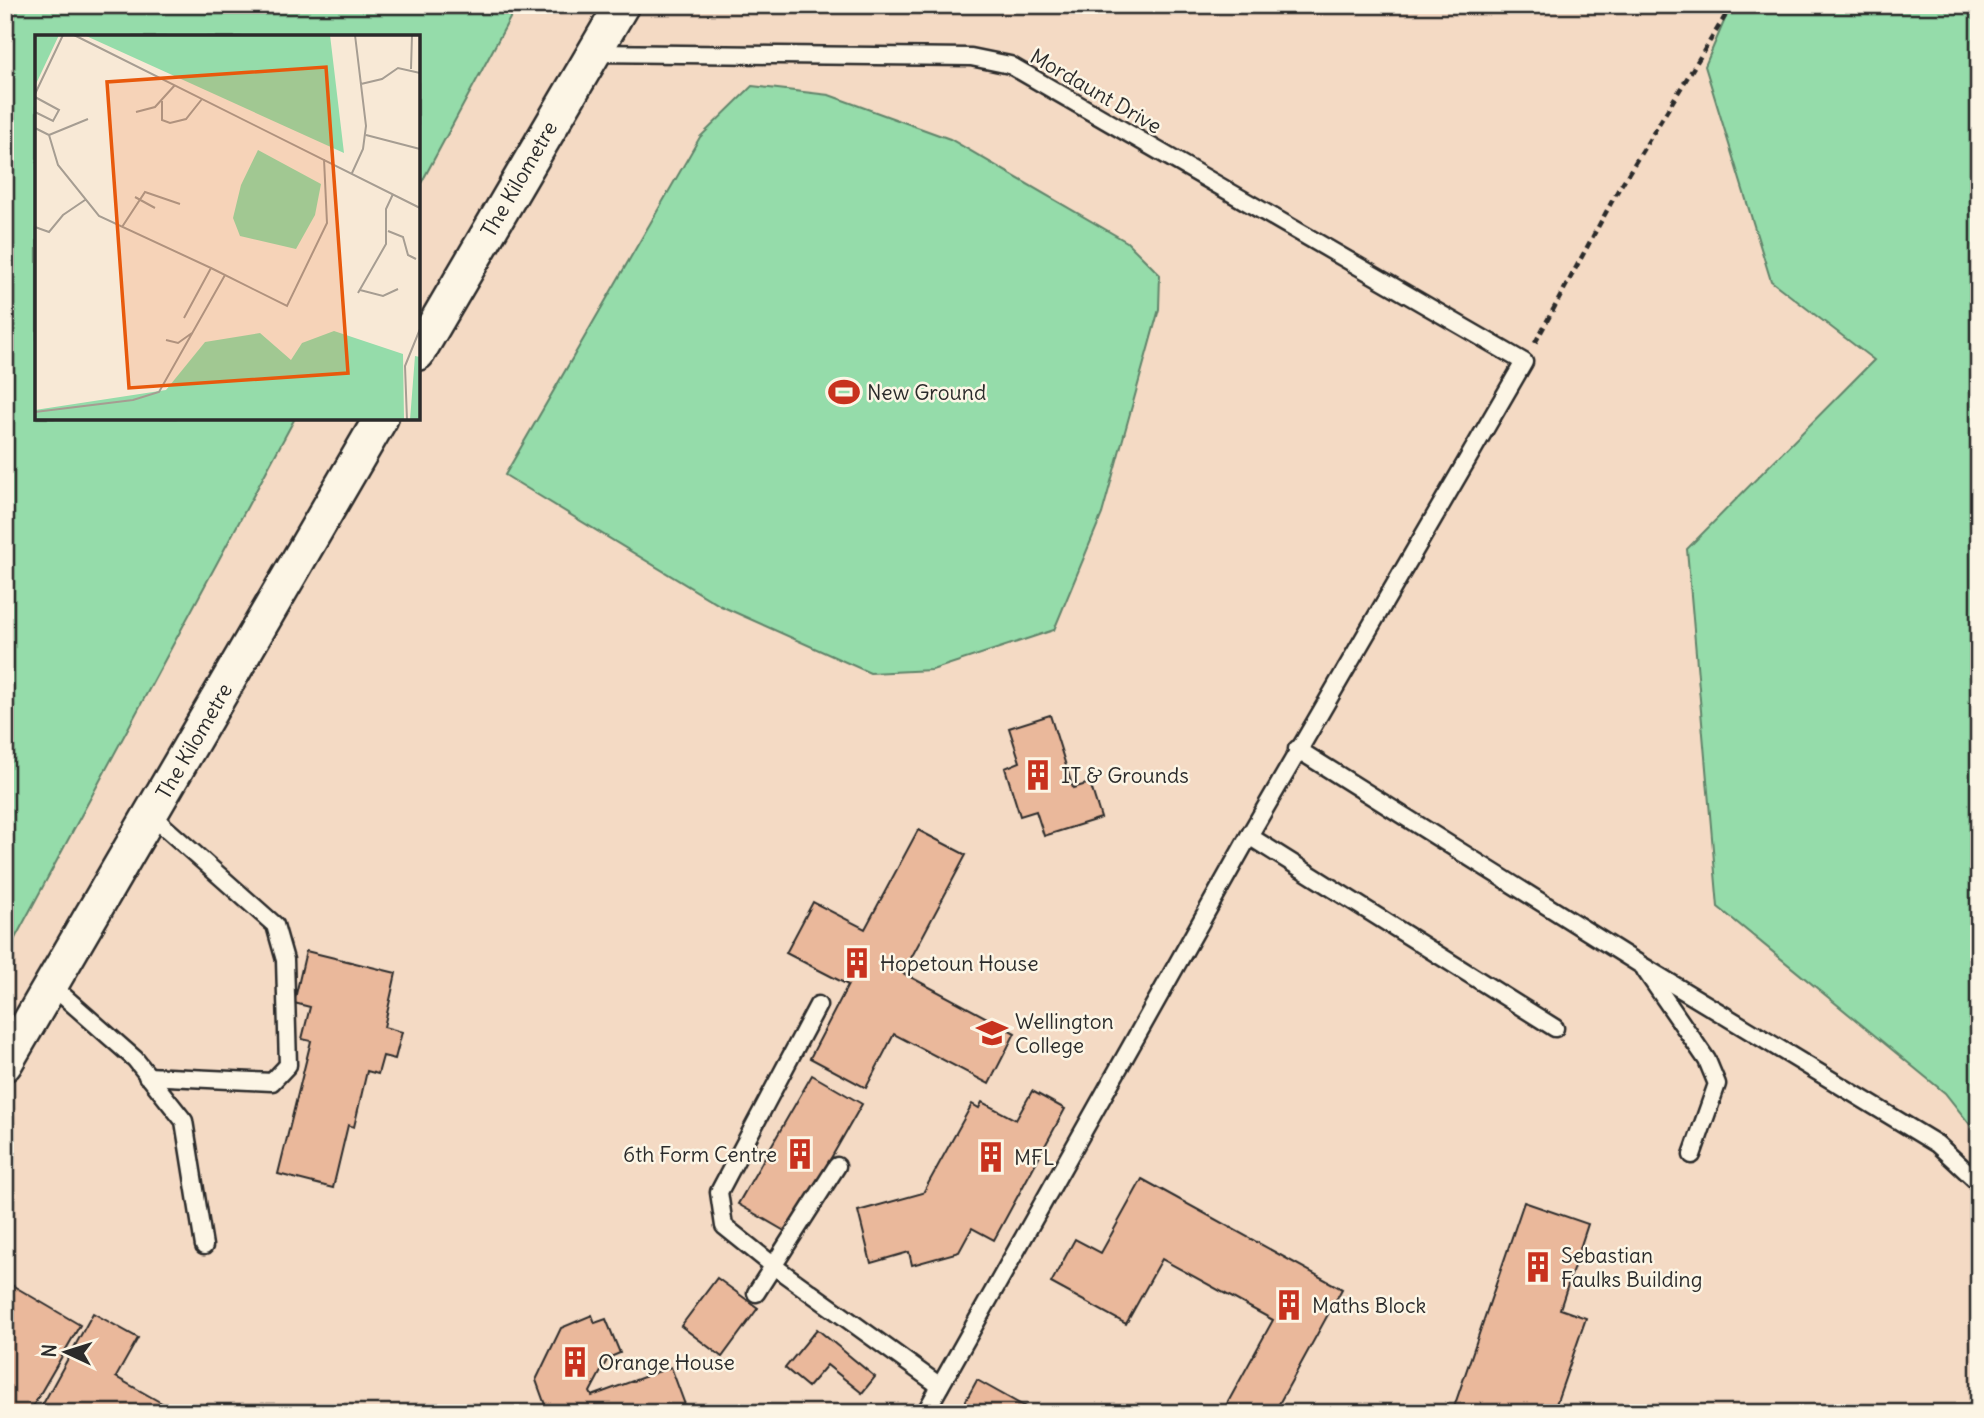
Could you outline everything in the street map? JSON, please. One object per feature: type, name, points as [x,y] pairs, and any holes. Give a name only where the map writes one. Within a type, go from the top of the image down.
[{"type":"street","name":"The Kilometre","points":[[420,351],[622,5]]},
{"type":"street","name":"The Kilometre","points":[[5,1064],[380,420]]},
{"type":"lane","name":"Mordaunt Drive","points":[[592,53],[971,57],[1010,65],[1524,362]]},
{"type":"lane","points":[[925,1413],[1297,749],[1524,362]]},
{"type":"lane","points":[[1297,749],[1641,965],[1937,1144],[1979,1184]]},
{"type":"lane","points":[[147,1076],[272,1082],[288,1065],[289,1035],[285,960],[275,925],[151,815]]},
{"type":"lane","points":[[1248,836],[1555,1028]]},
{"type":"lane","points":[[1641,965],[1707,1060],[1717,1084],[1692,1155]]},
{"type":"lane","points":[[51,985],[135,1059],[184,1121],[204,1246]]},
{"type":"lane","points":[[818,1005],[719,1192],[724,1226],[775,1267],[940,1386]]},
{"type":"lane","points":[[756,1293],[837,1166]]},
{"type":"path","points":[[1524,362],[1617,192],[1732,5]]},
{"type":"shaded area","name":"Wellington College","points":[[5,5],[1568,5],[1635,13],[1640,5],[1939,5],[1979,652],[1979,1413],[5,1413]]},
{"type":"green space","points":[[5,5],[517,5],[420,185],[420,35],[35,35],[35,420],[294,420],[5,957]]},
{"type":"green space","points":[[1731,5],[1979,5],[1979,1136],[1945,1093],[1718,907],[1687,549],[1874,360],[1771,281],[1705,66]]},
{"type":"green space","name":"New Ground","points":[[752,86],[829,95],[950,139],[1127,242],[1160,275],[1159,309],[1102,514],[1054,630],[932,670],[870,673],[721,606],[505,475],[700,137]]},
{"type":"building","name":"IT & Grounds","points":[[1050,715],[1073,788],[1090,783],[1101,818],[1044,836],[1036,811],[1020,816],[1005,768],[1020,762],[1009,728]]},
{"type":"building","name":"Hopetoun House","points":[[918,830],[966,855],[903,973],[1015,1033],[989,1084],[894,1034],[866,1088],[810,1058],[848,985],[786,953],[813,902],[865,929]]},
{"type":"building","points":[[306,951],[396,973],[384,1027],[402,1032],[395,1059],[383,1056],[378,1074],[367,1071],[354,1127],[348,1125],[333,1188],[278,1174],[311,1041],[302,1039],[310,1007],[294,1003]]},
{"type":"building","name":"6th Form Centre","points":[[812,1075],[862,1104],[788,1233],[738,1204]]},
{"type":"building","name":"MFL","points":[[1032,1091],[1065,1109],[994,1240],[972,1228],[959,1252],[912,1265],[909,1252],[871,1263],[858,1211],[923,1193],[972,1104],[979,1108],[982,1102],[1016,1120]]},
{"type":"building","name":"Maths Block","points":[[1142,1179],[1342,1289],[1274,1413],[1222,1413],[1273,1320],[1162,1259],[1126,1324],[1051,1283],[1075,1239],[1101,1253]]},
{"type":"building","name":"Sebastian Faulks Building","points":[[1524,1202],[1588,1224],[1560,1309],[1586,1318],[1554,1410],[1561,1413],[1452,1413]]},
{"type":"building","points":[[717,1278],[758,1308],[722,1357],[681,1326]]},
{"type":"building","points":[[5,1281],[80,1325],[29,1413],[11,1413],[5,1410]]},
{"type":"building","points":[[93,1313],[138,1338],[116,1377],[167,1406],[163,1413],[38,1413]]},
{"type":"building","name":"Orange House","points":[[592,1315],[595,1323],[606,1319],[620,1353],[608,1358],[590,1392],[592,1396],[671,1367],[688,1413],[525,1413],[545,1405],[536,1380],[561,1328]]},
{"type":"building","points":[[817,1329],[875,1377],[862,1393],[827,1365],[808,1387],[785,1368]]},
{"type":"building","points":[[977,1380],[1036,1413],[959,1413]]},
{"type":"place","name":"New Ground","points":[[844,392]]},
{"type":"place","name":"IT & Grounds","points":[[1038,775]]},
{"type":"place","name":"Hopetoun House","points":[[857,963]]},
{"type":"place","name":"Wellington College","points":[[992,1033]]},
{"type":"place","name":"6th Form Centre","points":[[800,1154]]},
{"type":"place","name":"MFL","points":[[991,1157]]},
{"type":"place","name":"Sebastian Faulks Building","points":[[1538,1267]]},
{"type":"place","name":"Maths Block","points":[[1289,1305]]},
{"type":"place","name":"Orange House","points":[[575,1362]]}]
